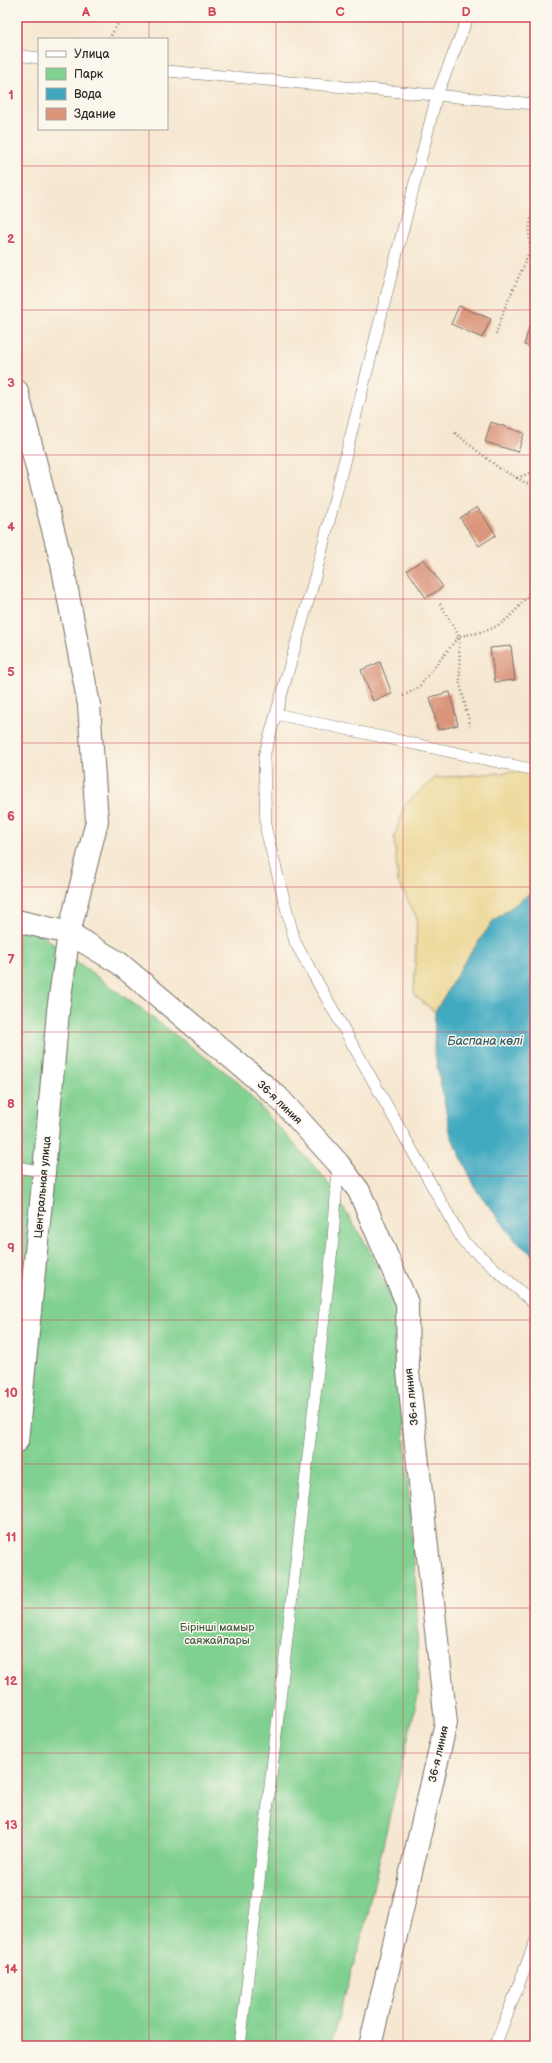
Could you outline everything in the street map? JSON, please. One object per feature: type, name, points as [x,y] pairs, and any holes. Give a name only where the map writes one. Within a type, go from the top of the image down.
[{"type":"street","name":"Центральная улица","points":[[17,391],[62,564],[89,705],[97,821],[69,933],[58,1011],[44,1172],[21,1372],[17,1441]]},
{"type":"street","name":"36-я линия","points":[[17,921],[69,933],[119,963],[278,1097],[338,1162],[359,1191],[407,1303],[408,1371],[446,1723],[370,2046]]},
{"type":"lane","points":[[468,17],[437,95],[315,577],[264,756],[266,830],[295,942],[463,1241],[535,1304]]},
{"type":"lane","points":[[17,55],[38,58]]},
{"type":"lane","points":[[168,72],[535,104]]},
{"type":"lane","points":[[276,714],[535,770]]},
{"type":"lane","points":[[240,2046],[333,1240],[338,1162]]},
{"type":"lane","points":[[17,1167],[44,1172]]},
{"type":"lane","points":[[495,2046],[535,1942]]},
{"type":"path","points":[[110,38],[122,17]]},
{"type":"path","points":[[535,203],[528,226],[530,251],[535,263]]},
{"type":"path","points":[[496,334],[504,310],[530,251]]},
{"type":"path","points":[[455,433],[499,468],[535,488]]},
{"type":"path","points":[[517,478],[535,471]]},
{"type":"path","points":[[403,696],[418,688],[459,636],[481,633],[502,625],[518,608],[535,585]]},
{"type":"path","points":[[440,604],[459,636],[460,683],[470,726]]},
{"type":"green space","name":"Бірінші мамыр саяжайлары","points":[[17,911],[48,940],[236,1080],[324,1177],[367,1246],[395,1306],[417,1605],[418,1695],[361,1939],[330,2046],[17,2046]]},
{"type":"sand","points":[[535,770],[535,890],[494,920],[465,961],[435,1012],[414,995],[417,918],[398,881],[394,838],[405,805],[435,778]]},
{"type":"water","name":"Баспана көлі","points":[[535,890],[535,1257],[516,1241],[477,1191],[451,1136],[434,1051],[435,1012],[465,961],[494,920]]},
{"type":"building","points":[[459,306],[491,319],[482,338],[451,324]]},
{"type":"building","points":[[530,325],[535,326],[535,348],[524,345]]},
{"type":"building","points":[[491,422],[524,433],[518,452],[485,442]]},
{"type":"building","points":[[477,507],[496,535],[479,546],[460,518]]},
{"type":"building","points":[[424,559],[443,587],[426,598],[407,570]]},
{"type":"building","points":[[511,646],[515,680],[495,682],[490,648]]},
{"type":"building","points":[[380,662],[392,694],[373,701],[361,670]]},
{"type":"building","points":[[450,692],[458,725],[438,730],[430,697]]}]
